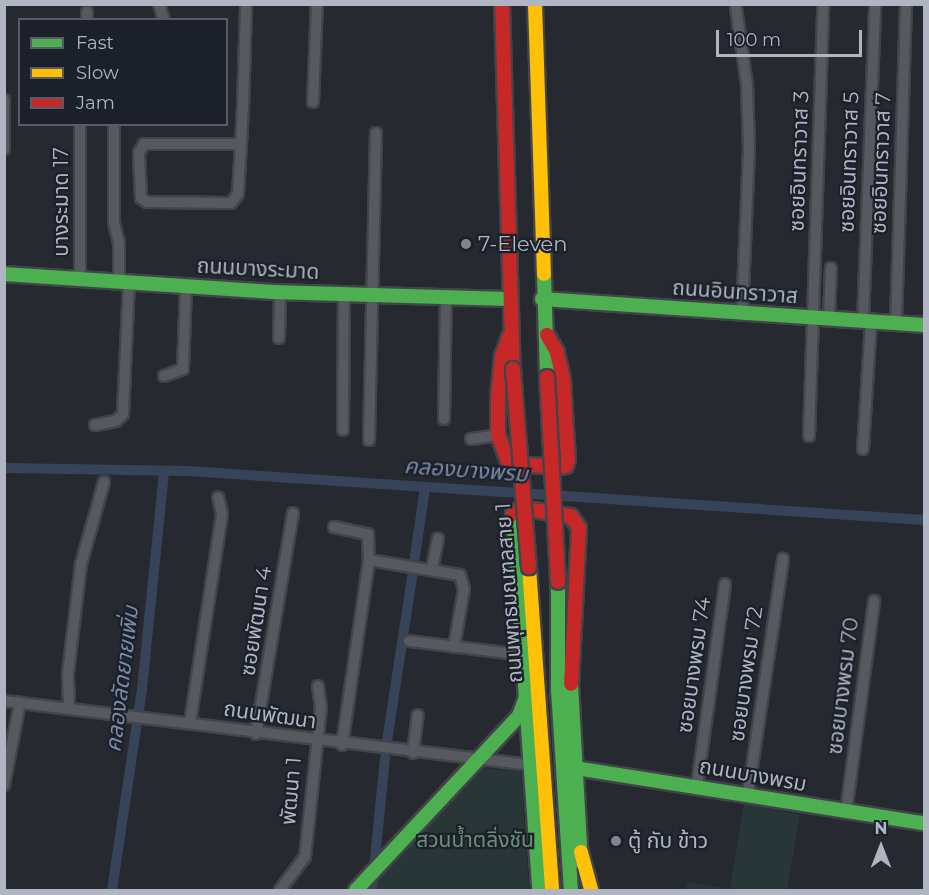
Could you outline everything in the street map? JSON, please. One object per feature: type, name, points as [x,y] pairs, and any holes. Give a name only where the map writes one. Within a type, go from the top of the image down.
[{"type":"main road","name":"ถนนพุทธมณฑลสาย 1","points":[[502,4],[509,299],[552,891]]},
{"type":"main road","name":"ถนนพุทธมณฑลสาย 1","points":[[535,4],[542,299],[559,597],[559,711],[571,891]]},
{"type":"main road","name":"ถนนบางระมาด","points":[[4,274],[280,292],[509,299]]},
{"type":"main road","name":"ถนนอินทราวาส","points":[[542,299],[742,315],[924,325]]},
{"type":"main road","points":[[511,331],[500,371],[498,435],[507,459],[514,464],[566,466],[563,379],[556,352],[545,332]]},
{"type":"main road","points":[[539,891],[512,517],[513,512],[521,508],[577,520],[576,613],[570,664]]},
{"type":"main road","points":[[559,597],[570,664],[583,891]]},
{"type":"main road","points":[[524,672],[532,628]]},
{"type":"main road","points":[[356,891],[476,759],[519,716],[526,697]]},
{"type":"main road","name":"ถนนบางพรม","points":[[575,768],[748,794],[846,813],[924,823]]},
{"type":"main road","points":[[581,852],[591,891]]},
{"type":"street","points":[[241,144],[144,144],[139,153],[141,198],[147,202],[231,203],[238,194],[241,144],[246,4]]},
{"type":"street","points":[[308,4],[317,5],[313,102]]},
{"type":"street","name":"ซอยอินทราวาส 3","points":[[809,436],[823,4]]},
{"type":"street","name":"ซอยอินทราวาส 5","points":[[863,448],[875,4]]},
{"type":"street","name":"ซอยอินทราวาส 7","points":[[896,323],[906,4]]},
{"type":"street","points":[[736,8],[747,85],[749,149],[742,315]]},
{"type":"street","points":[[4,100],[4,149]]},
{"type":"street","name":"บางระมาด 17","points":[[80,126],[80,280]]},
{"type":"street","points":[[94,425],[116,421],[123,414],[124,282],[114,223],[114,127]]},
{"type":"street","points":[[369,440],[376,133]]},
{"type":"street","points":[[829,320],[831,268]]},
{"type":"street","points":[[165,376],[183,369],[186,286]]},
{"type":"street","points":[[279,338],[280,292]]},
{"type":"street","points":[[343,430],[344,294]]},
{"type":"street","points":[[444,419],[446,298]]},
{"type":"street","points":[[471,439],[498,435]]},
{"type":"street","points":[[69,708],[68,673],[81,564],[104,482]]},
{"type":"street","points":[[190,723],[222,514],[218,497]]},
{"type":"street","name":"ซอยพัฒนา 4","points":[[256,734],[293,513]]},
{"type":"street","points":[[334,527],[368,534],[369,560],[342,745]]},
{"type":"street","points":[[432,568],[438,539]]},
{"type":"street","name":"ซอยบางพรม 72","points":[[748,794],[783,559]]},
{"type":"street","points":[[369,560],[432,568],[460,575],[464,581],[454,647]]},
{"type":"street","name":"ซอยบางพรม 74","points":[[697,786],[725,584]]},
{"type":"street","name":"ซอยบางพรม 70","points":[[846,813],[874,601]]},
{"type":"street","points":[[409,640],[523,655]]},
{"type":"street","name":"พัฒนา 1","points":[[280,891],[305,857],[315,740],[321,708],[318,686]]},
{"type":"street","name":"ถนนพัฒนา","points":[[4,701],[190,723],[342,745],[531,765]]},
{"type":"street","points":[[4,785],[20,703]]},
{"type":"street","points":[[413,753],[418,715]]},
{"type":"green space","name":"สวนน้ำตลิ่งชัน","points":[[471,768],[521,771],[529,890],[376,890],[377,865]]},
{"type":"green space","points":[[744,803],[800,815],[787,890],[686,890],[687,882],[730,889]]},
{"type":"waterway","name":"คลองบางพรม","points":[[4,468],[188,471],[924,520]]},
{"type":"waterway","name":"คลองลัดยายเพิ่ม","points":[[112,890],[142,689],[164,471]]},
{"type":"waterway","points":[[415,557],[425,487]]},
{"type":"waterway","points":[[387,741],[413,571]]},
{"type":"waterway","points":[[372,890],[385,758]]},
{"type":"traffic: fast","points":[[4,274],[273,292],[509,299]]},
{"type":"traffic: fast","points":[[544,274],[547,377]]},
{"type":"traffic: fast","points":[[542,299],[924,325]]},
{"type":"traffic: fast","points":[[513,514],[539,890]]},
{"type":"traffic: fast","points":[[558,582],[558,690],[571,890]]},
{"type":"traffic: fast","points":[[571,684],[581,862]]},
{"type":"traffic: fast","points":[[356,890],[519,716],[526,697]]},
{"type":"traffic: fast","points":[[575,768],[924,823]]},
{"type":"traffic: slow","points":[[535,4],[544,274]]},
{"type":"traffic: slow","points":[[529,567],[552,890]]},
{"type":"traffic: slow","points":[[581,852],[591,890]]},
{"type":"traffic: jam","points":[[502,4],[513,369]]},
{"type":"traffic: jam","points":[[509,337],[502,356],[498,397],[498,435],[507,459],[514,464],[560,467],[566,466],[568,460],[563,379],[557,352],[547,335]]},
{"type":"traffic: jam","points":[[513,369],[529,567]]},
{"type":"traffic: jam","points":[[547,377],[558,582]]},
{"type":"traffic: jam","points":[[513,514],[521,508],[571,516],[579,528],[571,684]]},
{"type":"place","name":"7-Eleven","points":[[466,244]]},
{"type":"place","name":"ตู้ กับ ข้าว","points":[[616,841]]}]
